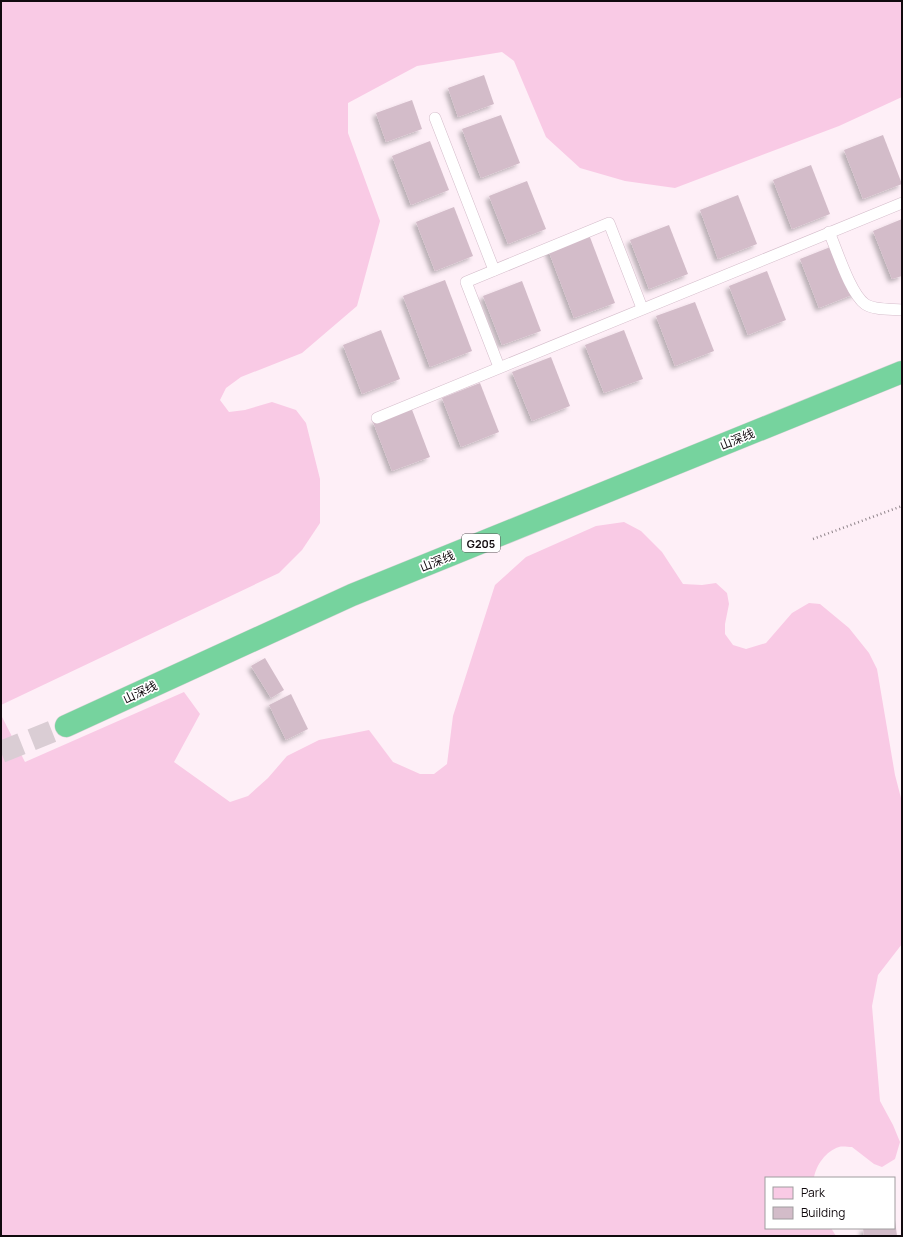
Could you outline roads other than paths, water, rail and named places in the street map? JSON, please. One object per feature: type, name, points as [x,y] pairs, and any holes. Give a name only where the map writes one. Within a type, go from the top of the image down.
[{"type":"highway","name":"山深线","points":[[66,726],[352,595],[902,372]]},
{"type":"lane","points":[[435,118],[494,270]]},
{"type":"lane","points":[[377,418],[642,308],[902,203]]},
{"type":"lane","points":[[499,367],[466,282],[609,222],[642,308]]},
{"type":"lane","points":[[830,232],[854,292],[866,305],[882,309],[902,310]]},
{"type":"tunnel","points":[[1,752],[66,726]]}]
